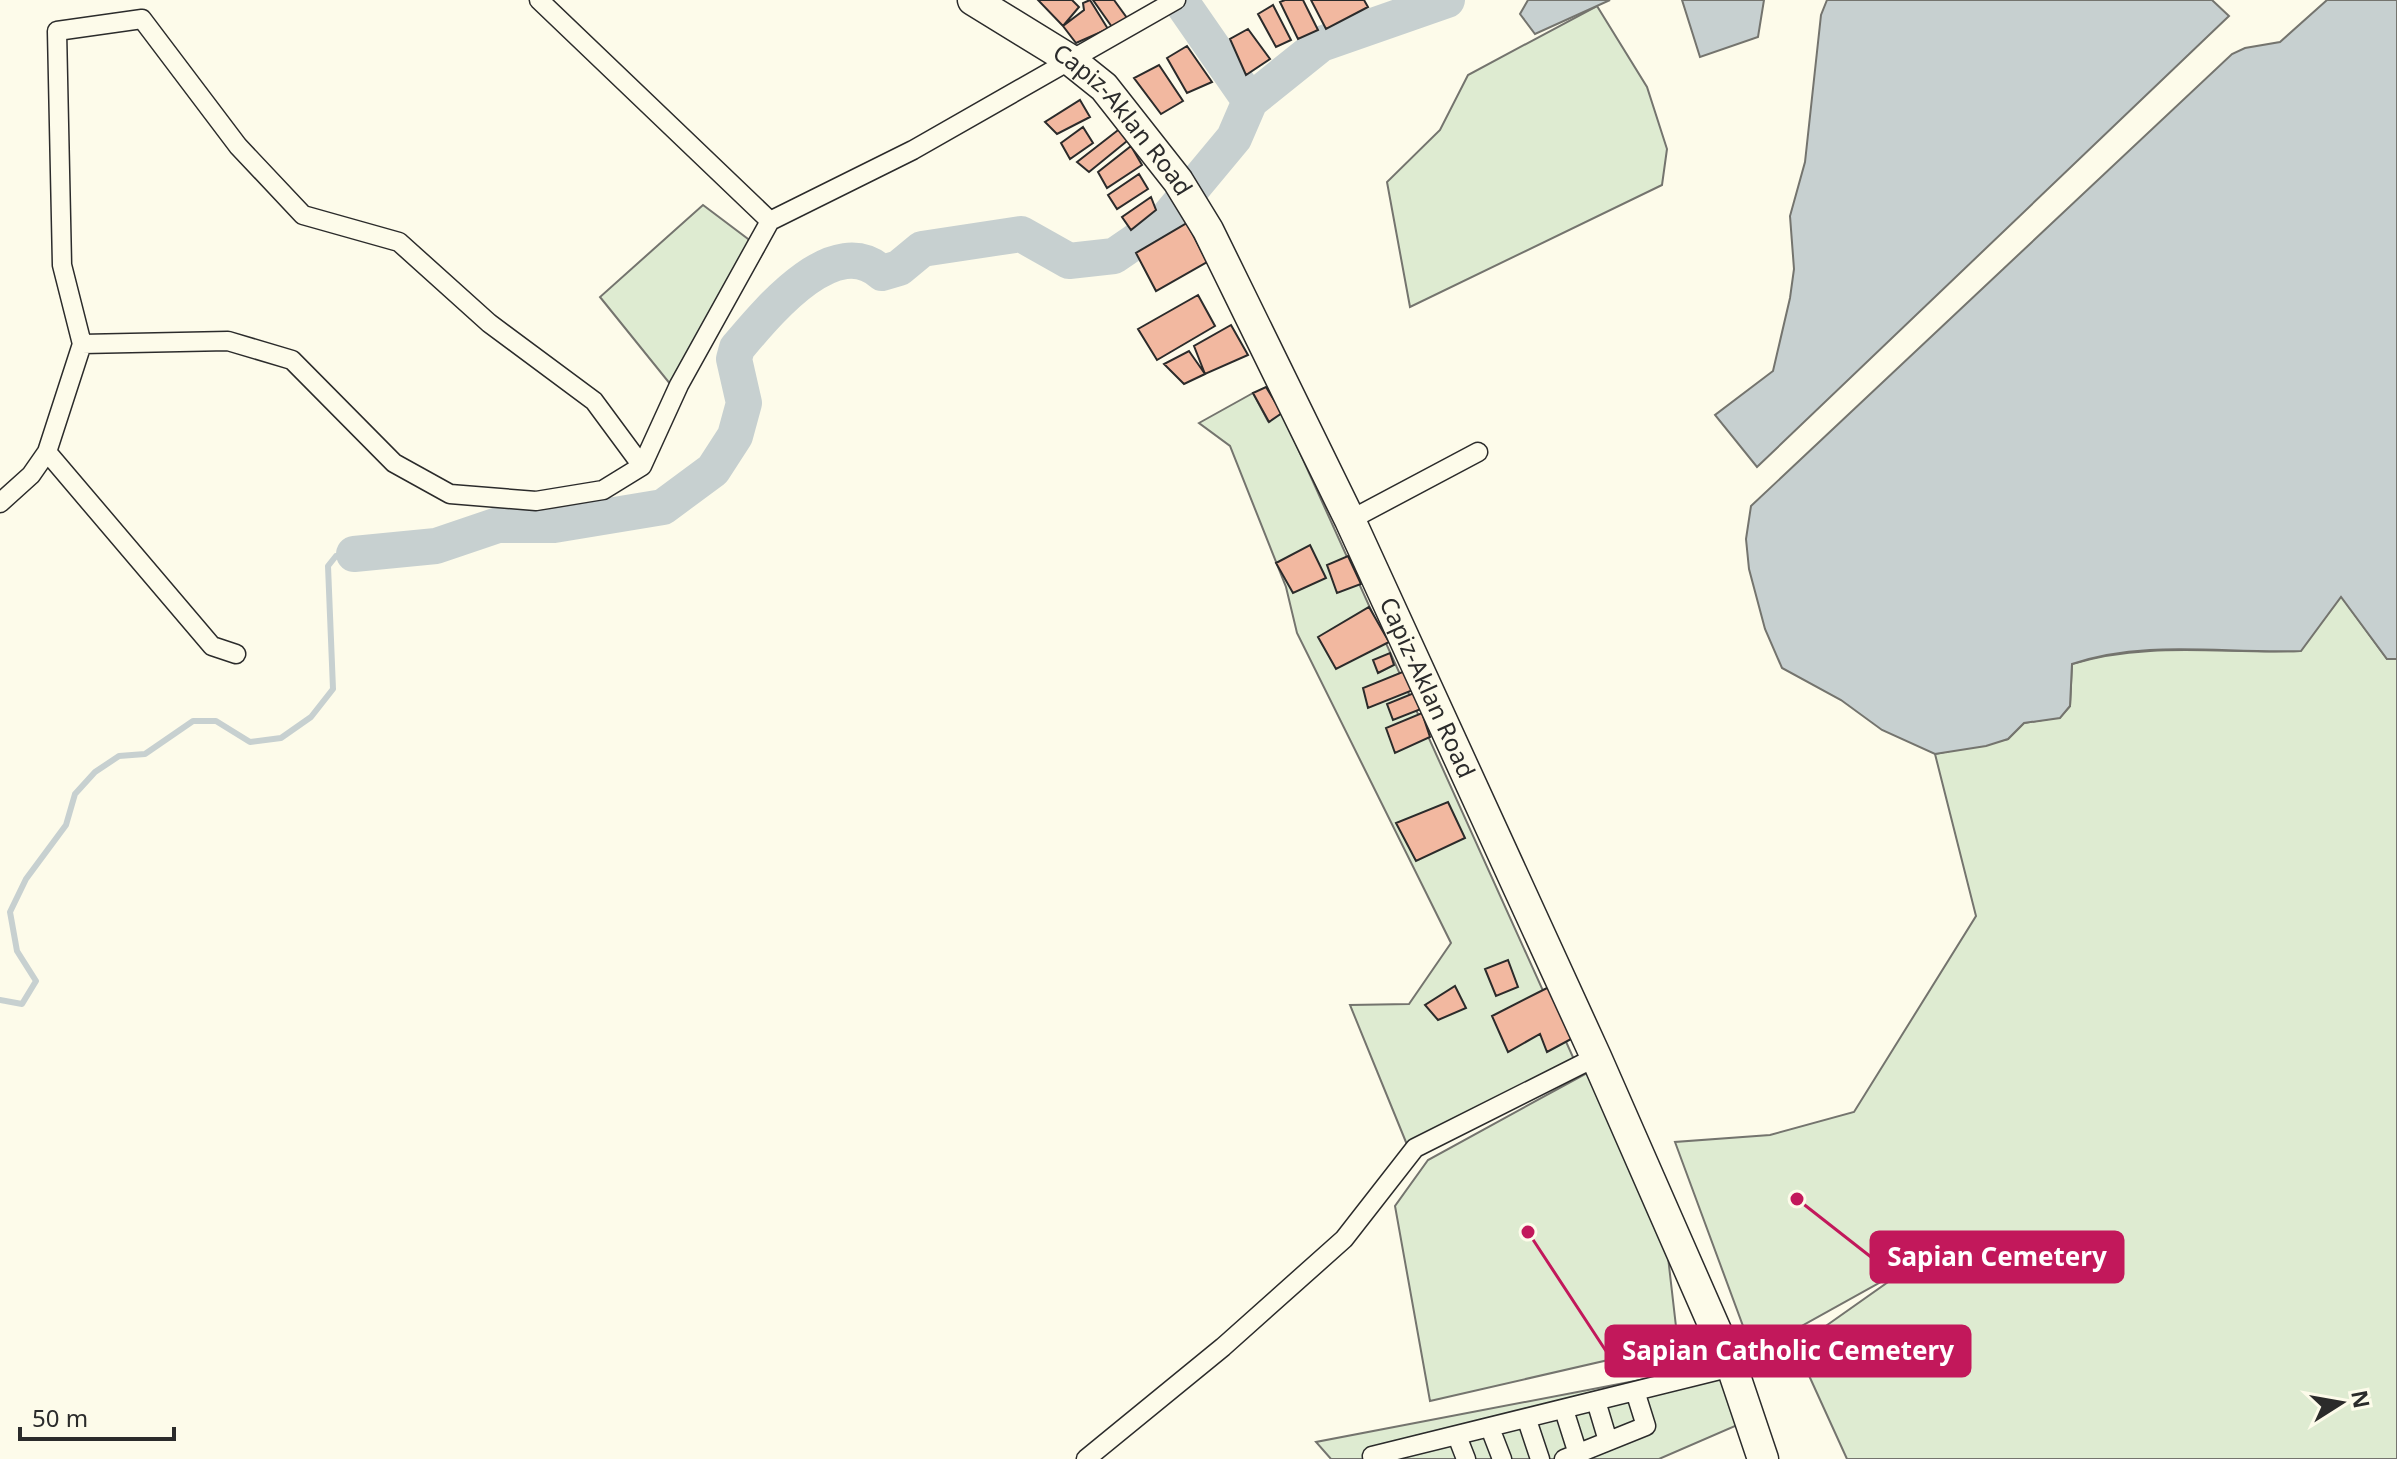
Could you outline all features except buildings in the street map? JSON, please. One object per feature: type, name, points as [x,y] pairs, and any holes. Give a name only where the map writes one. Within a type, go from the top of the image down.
[{"type":"main road","name":"Capiz-Aklan Road","points":[[979,2],[1069,59],[1104,87],[1178,181],[1208,230],[1350,520],[1596,1057],[1732,1367],[1763,1459]]},
{"type":"street","points":[[539,0],[770,221]]},
{"type":"street","points":[[82,344],[228,341],[292,360],[394,463],[450,494],[536,501],[603,490],[642,466],[679,385],[770,221],[913,150],[1176,0]]},
{"type":"street","points":[[0,503],[31,475],[47,452],[82,344],[62,265],[57,31],[142,19],[238,146],[303,215],[399,242],[489,323],[594,401],[642,466]]},
{"type":"street","points":[[47,452],[212,646],[236,654]]},
{"type":"street","points":[[1350,520],[1478,452]]},
{"type":"street","points":[[1086,1459],[1223,1347],[1344,1239],[1415,1148],[1596,1057]]},
{"type":"street","points":[[1374,1459],[1372,1456],[1421,1452],[1457,1436],[1732,1367]]},
{"type":"street","points":[[1564,1410],[1571,1456],[1646,1426],[1635,1391]]},
{"type":"street","points":[[1596,1401],[1608,1441]]},
{"type":"street","points":[[1527,1420],[1540,1459]]},
{"type":"street","points":[[1490,1428],[1502,1459]]},
{"type":"street","points":[[1457,1436],[1466,1459]]},
{"type":"green space","points":[[1597,6],[1647,87],[1667,149],[1662,185],[1410,307],[1387,182],[1440,130],[1468,75]]},
{"type":"green space","points":[[703,205],[764,251],[679,395],[600,297]]},
{"type":"green space","points":[[1253,393],[1268,421],[1282,413],[1577,1066],[1410,1152],[1350,1005],[1409,1004],[1451,943],[1297,633],[1286,587],[1230,446],[1199,423]]},
{"type":"green space","points":[[2341,596],[2387,659],[2397,659],[2397,1459],[1847,1459],[1796,1347],[1915,1263],[1753,1353],[1675,1142],[1770,1135],[1854,1112],[1976,916],[1935,754],[2008,739],[2024,723],[2060,717],[2070,706],[2072,664],[2100,657],[2157,651],[2300,651]]},
{"type":"green space","points":[[1587,1073],[1668,1257],[1678,1344],[1430,1401],[1395,1206],[1428,1160]]},
{"type":"green space","points":[[1729,1363],[1749,1420],[1659,1459],[1331,1459],[1316,1442]]},
{"type":"shaded area","points":[[1528,0],[1610,0],[1535,34],[1520,14]]},
{"type":"shaded area","points":[[1682,0],[1764,0],[1758,37],[1700,57]]},
{"type":"shaded area","points":[[1827,0],[2212,0],[2229,16],[1757,467],[1715,415],[1773,371],[1790,298],[1794,269],[1790,216],[1805,162],[1821,15]]},
{"type":"shaded area","points":[[2327,0],[2397,0],[2397,659],[2387,659],[2341,597],[2301,651],[2185,649],[2100,656],[2072,664],[2070,706],[2060,718],[2024,723],[2008,739],[1986,746],[1935,754],[1882,730],[1841,700],[1782,668],[1765,629],[1749,569],[1746,539],[1751,506],[2232,54],[2245,48],[2280,42]]},
{"type":"waterway","points":[[1180,0],[1250,101]]},
{"type":"waterway","points":[[354,554],[436,546],[498,525],[554,525],[663,507],[713,470],[735,436],[744,403],[734,359],[737,348],[802,281],[823,268],[843,261],[863,262],[882,273],[899,268],[922,249],[1021,234],[1069,261],[1114,256],[1165,221],[1234,138],[1250,101],[1321,44],[1447,0]]},
{"type":"waterway","points":[[0,1000],[22,1004],[36,981],[17,951],[10,912],[26,879],[66,825],[75,794],[95,772],[119,756],[145,754],[193,721],[216,721],[250,742],[281,738],[311,717],[333,689],[328,566],[336,556],[354,554]]},
{"type":"place","name":"Sapian Cemetery","points":[[1797,1199]]},
{"type":"place","name":"Sapian Catholic Cemetery","points":[[1528,1232]]}]
